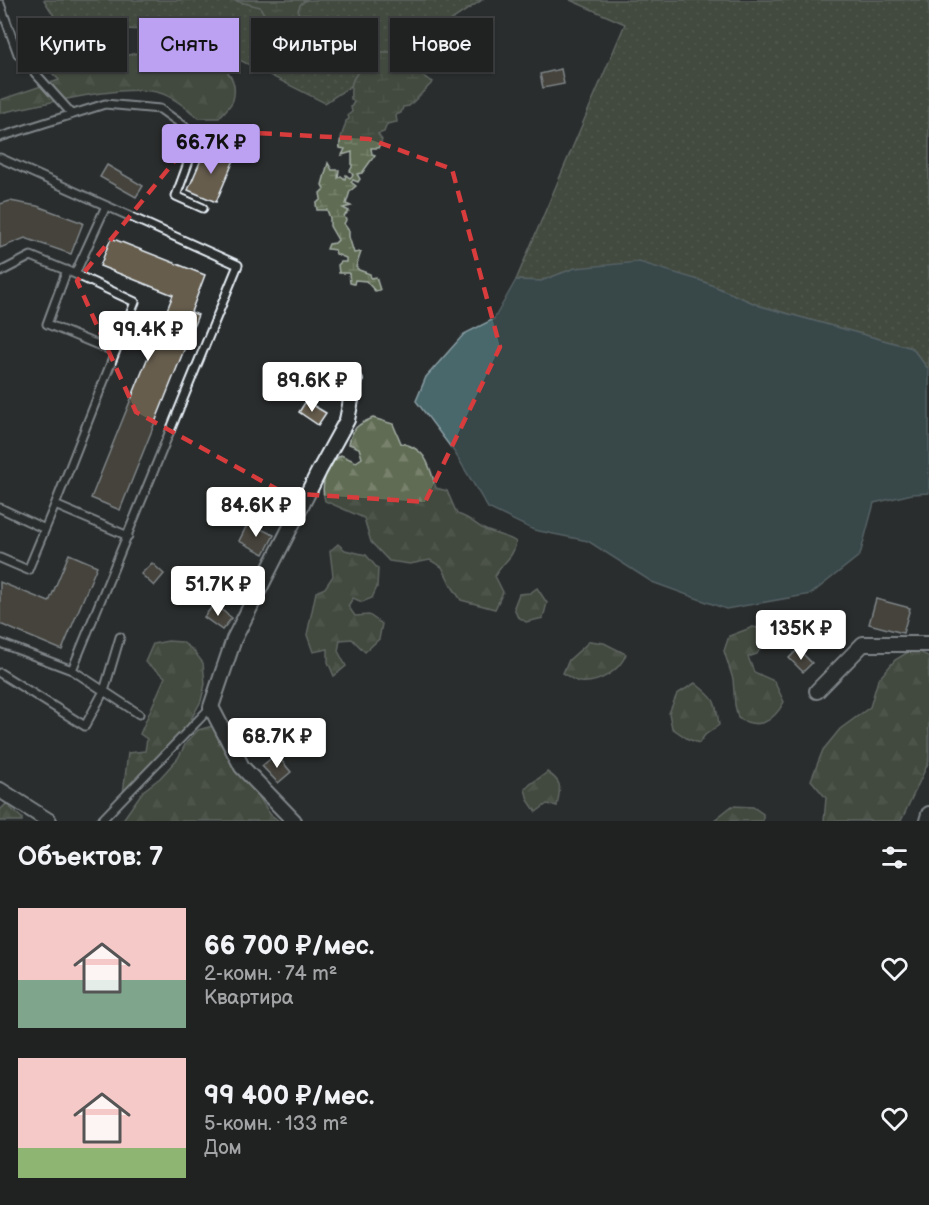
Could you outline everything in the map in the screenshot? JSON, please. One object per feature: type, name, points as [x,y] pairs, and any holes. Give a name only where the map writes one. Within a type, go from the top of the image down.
[{"type":"street","points":[[294,821],[242,767],[210,707],[234,639],[347,420],[355,380]]},
{"type":"street","points":[[817,691],[863,644],[929,644]]},
{"type":"street","points":[[0,790],[50,821]]},
{"type":"street","points":[[927,821],[929,813]]},
{"type":"lane","points":[[0,4],[18,54],[72,114]]},
{"type":"lane","points":[[0,137],[105,104],[160,110],[198,136],[176,196],[204,208]]},
{"type":"lane","points":[[0,158],[238,265],[129,536],[72,670]]},
{"type":"lane","points":[[75,274],[105,206]]},
{"type":"lane","points":[[0,272],[32,256],[135,302],[28,570],[0,558]]},
{"type":"lane","points":[[67,270],[47,324],[115,352]]},
{"type":"lane","points":[[55,506],[129,536]]},
{"type":"lane","points":[[0,508],[45,529]]},
{"type":"lane","points":[[0,673],[85,726],[104,691],[120,636]]},
{"type":"lane","points":[[0,643],[72,670],[139,714]]},
{"type":"lane","points":[[101,821],[210,707]]},
{"type":"highlighted area","points":[[200,130],[369,139],[452,169],[500,347],[425,502],[284,493],[136,412],[77,281]]},
{"type":"green space","points":[[44,0],[482,0],[455,18],[390,18],[390,60],[378,68],[378,18],[251,18],[251,66],[239,60],[239,18],[139,18],[139,30],[127,29],[127,18],[55,18]]},
{"type":"green space","points":[[232,0],[307,0],[300,6],[298,14],[311,14],[312,18],[263,18],[264,14],[260,7]]},
{"type":"green space","points":[[570,0],[929,0],[929,370],[912,348],[760,306],[702,281],[575,268],[541,281],[516,280],[625,24]]},
{"type":"green space","points":[[378,52],[390,52],[390,72],[424,72],[419,74],[433,82],[409,106],[403,107],[401,113],[396,115],[397,122],[387,124],[384,132],[378,134],[382,140],[378,148],[371,148],[372,154],[375,155],[362,173],[357,174],[360,179],[358,182],[353,180],[351,182],[356,186],[350,191],[346,204],[351,206],[343,208],[349,211],[344,216],[346,220],[344,224],[349,231],[354,253],[361,252],[356,267],[370,274],[371,278],[376,277],[380,290],[375,291],[366,281],[355,280],[354,284],[350,283],[349,273],[339,273],[338,265],[346,262],[346,258],[336,254],[335,250],[327,249],[329,244],[338,240],[330,226],[327,210],[317,210],[316,204],[321,199],[320,193],[324,189],[322,185],[328,163],[332,170],[339,170],[338,178],[341,176],[345,179],[346,175],[350,178],[353,175],[350,171],[352,152],[342,155],[345,149],[340,148],[340,142],[346,121],[349,119],[348,115],[352,112],[353,80],[358,72],[378,72]]},
{"type":"green space","points":[[139,53],[139,72],[226,72],[234,86],[233,100],[219,118],[199,118],[170,97],[145,90],[81,96],[0,113],[0,100],[59,80],[51,72],[127,72],[127,55]]},
{"type":"green space","points":[[263,72],[372,72],[325,103]]},
{"type":"green space","points":[[373,418],[393,424],[401,443],[422,454],[429,465],[436,488],[447,491],[457,514],[484,529],[516,542],[513,552],[495,576],[503,592],[495,609],[461,600],[442,567],[430,560],[410,564],[389,561],[371,542],[364,518],[325,501],[323,488],[328,469],[341,455],[356,462],[362,458],[359,448],[349,444],[350,439],[356,427]]},
{"type":"green space","points":[[338,544],[345,550],[366,555],[378,569],[377,587],[372,598],[362,602],[353,598],[348,606],[355,616],[369,615],[382,624],[379,639],[365,652],[352,639],[340,640],[338,651],[346,666],[334,676],[328,662],[328,649],[313,652],[307,635],[316,592],[325,588],[333,576],[330,551]]},
{"type":"green space","points":[[537,588],[547,603],[543,618],[526,622],[517,616],[514,607],[519,594],[530,593]]},
{"type":"green space","points":[[753,627],[763,629],[765,640],[757,654],[748,657],[754,672],[774,681],[784,702],[775,715],[759,723],[746,722],[738,718],[733,679],[724,651],[729,636]]},
{"type":"green space","points":[[168,641],[182,642],[193,650],[203,663],[205,684],[201,701],[163,764],[123,794],[128,753],[145,751],[147,739],[140,734],[165,677],[145,662],[153,644]]},
{"type":"green space","points":[[590,641],[604,643],[626,654],[614,671],[601,679],[587,682],[573,680],[563,673],[569,660]]},
{"type":"green space","points":[[913,649],[928,656],[929,659],[929,761],[901,821],[824,821],[826,798],[811,780],[823,750],[840,729],[870,707],[878,680],[895,660]]},
{"type":"green space","points":[[695,683],[713,701],[719,725],[705,735],[699,743],[688,739],[672,728],[669,713],[677,694]]},
{"type":"green space","points":[[213,726],[239,774],[257,794],[270,814],[279,821],[122,821],[143,791],[160,778],[198,730]]},
{"type":"green space","points":[[547,772],[556,779],[560,786],[557,806],[547,804],[536,812],[528,800],[525,789]]},
{"type":"green space","points":[[6,804],[22,818],[22,821],[0,821],[0,810]]},
{"type":"green space","points":[[732,806],[753,807],[763,814],[763,821],[713,821]]},
{"type":"water","points":[[639,262],[702,281],[760,306],[912,348],[929,370],[929,493],[912,494],[874,503],[860,555],[811,594],[726,609],[652,582],[588,541],[534,530],[488,508],[455,453],[416,401],[426,377],[464,334],[494,319],[516,280],[541,281],[575,268]]},
{"type":"building","points":[[561,69],[564,84],[543,88],[540,74]]},
{"type":"building","points":[[206,148],[234,160],[216,202],[188,190]]},
{"type":"building","points":[[107,165],[143,186],[136,197],[100,177]]},
{"type":"building","points":[[10,201],[37,206],[83,223],[71,254],[25,238],[0,248],[0,204]]},
{"type":"building","points":[[111,238],[205,275],[191,312],[198,315],[120,510],[91,498],[173,295],[100,266]]},
{"type":"building","points":[[306,401],[326,413],[318,425],[299,412]]},
{"type":"building","points":[[248,523],[274,535],[264,554],[239,541]]},
{"type":"building","points":[[69,554],[97,566],[62,650],[0,624],[0,582],[49,602]]},
{"type":"building","points":[[152,563],[164,574],[154,586],[141,574]]},
{"type":"building","points":[[876,599],[910,608],[903,633],[869,624]]},
{"type":"building","points":[[214,604],[232,618],[222,630],[204,617]]},
{"type":"building","points":[[798,649],[812,663],[803,672],[789,658]]},
{"type":"building","points":[[276,754],[291,772],[278,783],[262,766]]}]
